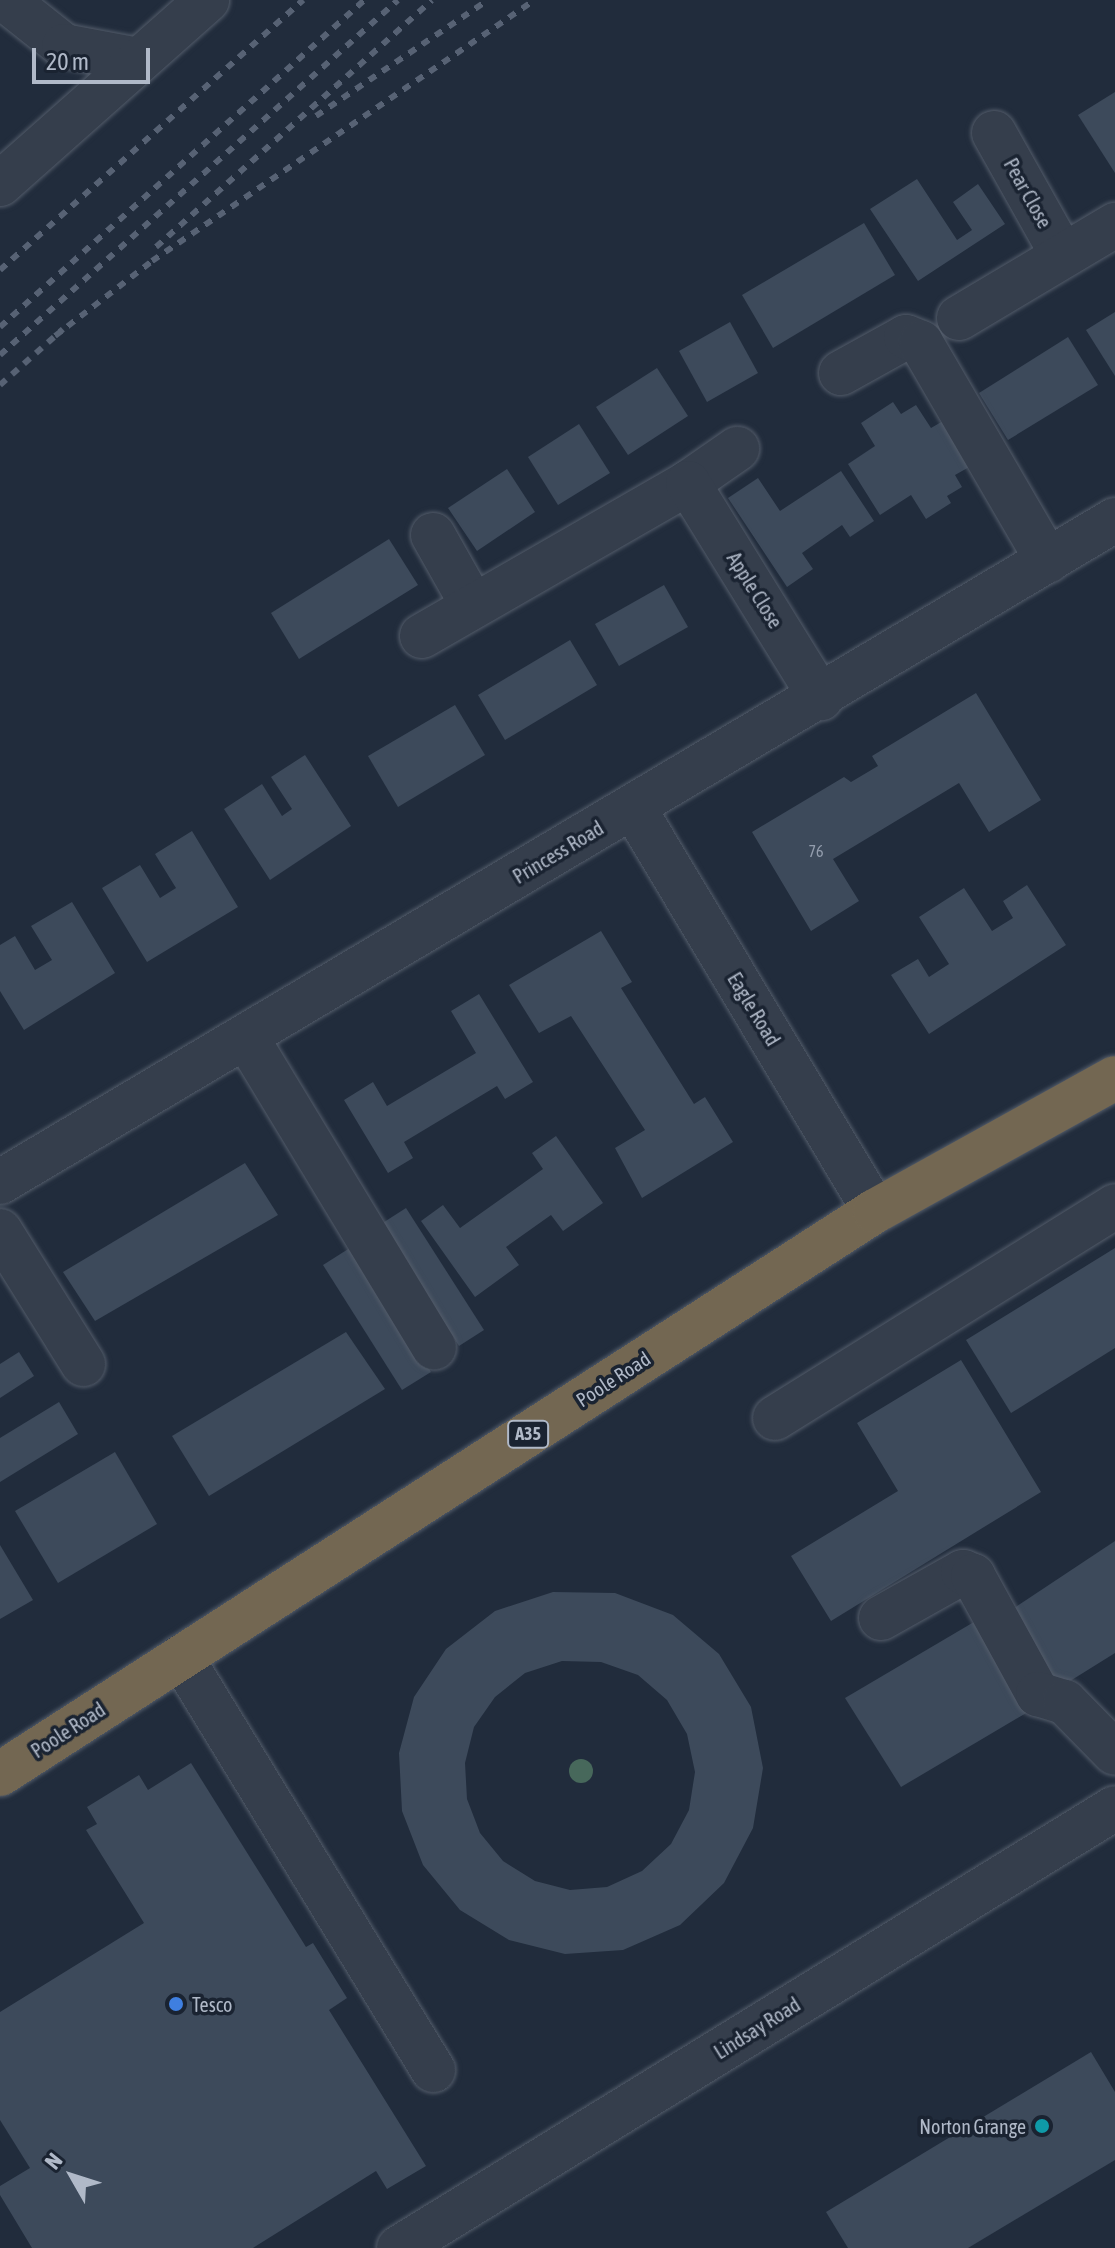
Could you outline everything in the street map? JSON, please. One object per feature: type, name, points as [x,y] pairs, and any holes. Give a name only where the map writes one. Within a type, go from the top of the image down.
[{"type":"highway","name":"Poole Road","points":[[0,1774],[875,1211],[1115,1078]]},
{"type":"street","points":[[6,0],[64,46],[138,60]]},
{"type":"street","points":[[0,184],[207,0]]},
{"type":"street","name":"Pear Close","points":[[994,133],[1062,254]]},
{"type":"street","points":[[959,318],[1115,225]]},
{"type":"street","points":[[841,373],[906,337],[921,343],[1048,561]]},
{"type":"street","points":[[422,636],[688,483],[737,449]]},
{"type":"street","name":"Apple Close","points":[[688,483],[821,698]]},
{"type":"street","name":"Princess Road","points":[[0,1182],[821,698],[1115,520]]},
{"type":"street","points":[[433,535],[473,606]]},
{"type":"street","name":"Eagle Road","points":[[633,807],[875,1211]]},
{"type":"street","points":[[246,1037],[434,1347]]},
{"type":"street","points":[[775,1418],[1115,1206]]},
{"type":"street","points":[[0,1231],[83,1364]]},
{"type":"street","points":[[881,1618],[963,1572],[973,1576],[1038,1694],[1065,1702],[1115,1753]]},
{"type":"street","points":[[181,1657],[433,2070]]},
{"type":"street","name":"Lindsay Road","points":[[399,2248],[1115,1808]]},
{"type":"building","points":[[1115,92],[1115,173],[1078,115]]},
{"type":"building","points":[[917,179],[957,240],[972,230],[953,202],[978,184],[1005,224],[918,281],[870,209]]},
{"type":"building","points":[[864,223],[895,275],[773,348],[742,295]]},
{"type":"building","points":[[1115,312],[1115,376],[1086,330]]},
{"type":"building","points":[[730,322],[758,373],[707,402],[679,351]]},
{"type":"building","points":[[1068,337],[1098,385],[1008,440],[979,393]]},
{"type":"building","points":[[657,368],[688,416],[628,455],[596,407]]},
{"type":"building","points":[[893,402],[901,414],[916,405],[931,428],[943,421],[971,466],[955,475],[962,487],[947,496],[951,503],[926,519],[911,495],[880,515],[848,464],[875,446],[861,423]]},
{"type":"building","points":[[579,424],[610,473],[558,505],[528,457]]},
{"type":"building","points":[[507,469],[535,512],[477,551],[448,508]]},
{"type":"building","points":[[841,471],[874,521],[850,537],[842,525],[802,553],[813,569],[787,587],[728,498],[758,478],[780,511]]},
{"type":"building","points":[[389,539],[418,585],[299,659],[271,613]]},
{"type":"building","points":[[664,585],[688,627],[619,666],[595,624]]},
{"type":"building","points":[[570,640],[597,685],[505,740],[478,695]]},
{"type":"building","points":[[976,693],[1041,800],[989,832],[959,783],[833,859],[859,901],[811,931],[752,832],[844,777],[851,782],[878,766],[872,756]]},
{"type":"building","points":[[455,705],[485,755],[398,807],[368,756]]},
{"type":"building","points":[[305,755],[351,826],[270,880],[224,809],[262,784],[282,816],[292,809],[271,777]]},
{"type":"building","points":[[192,831],[238,907],[147,962],[102,888],[140,865],[160,898],[176,888],[155,854]]},
{"type":"building","points":[[1027,885],[1066,945],[929,1034],[891,975],[918,959],[929,977],[949,964],[919,917],[964,888],[992,931],[1013,918],[1003,901]]},
{"type":"building","points":[[72,902],[115,973],[24,1030],[0,991],[0,945],[15,936],[35,970],[52,960],[31,926]]},
{"type":"building","points":[[601,931],[632,982],[621,988],[694,1104],[705,1097],[733,1142],[642,1198],[615,1148],[645,1130],[571,1016],[539,1033],[509,985]]},
{"type":"building","points":[[479,994],[533,1082],[505,1099],[497,1086],[404,1142],[413,1158],[388,1173],[344,1100],[373,1082],[387,1106],[476,1053],[451,1011]]},
{"type":"building","points":[[556,1136],[603,1203],[563,1231],[551,1215],[506,1247],[519,1265],[475,1297],[421,1221],[443,1205],[460,1228],[543,1169],[532,1153]]},
{"type":"building","points":[[245,1163],[278,1215],[95,1321],[63,1272]]},
{"type":"building","points":[[406,1208],[484,1330],[459,1346],[381,1224]]},
{"type":"building","points":[[353,1246],[431,1372],[402,1390],[323,1265]]},
{"type":"building","points":[[1115,1248],[1115,1348],[1011,1413],[966,1340]]},
{"type":"building","points":[[346,1332],[385,1389],[209,1496],[172,1436]]},
{"type":"building","points":[[19,1352],[34,1376],[0,1398],[0,1364]]},
{"type":"building","points":[[961,1360],[1041,1492],[831,1621],[791,1556],[898,1491],[857,1423]]},
{"type":"building","points":[[59,1402],[78,1434],[0,1482],[0,1438]]},
{"type":"building","points":[[115,1452],[157,1524],[58,1583],[15,1511]]},
{"type":"building","points":[[1115,1541],[1115,1653],[1046,1696],[999,1618]]},
{"type":"building","points":[[0,1545],[33,1600],[0,1619]]},
{"type":"building","points":[[553,1592],[615,1593],[673,1615],[719,1654],[751,1707],[763,1768],[753,1828],[724,1883],[680,1925],[623,1950],[565,1954],[509,1940],[460,1910],[423,1865],[402,1811],[399,1753],[414,1697],[446,1649],[495,1611]],"holes":[[[562,1661],[601,1662],[638,1675],[667,1700],[687,1734],[695,1772],[689,1810],[671,1844],[642,1871],[607,1887],[570,1890],[535,1881],[503,1861],[480,1833],[467,1799],[465,1763],[474,1727],[495,1697],[525,1673]]]},
{"type":"building","points":[[979,1619],[1033,1709],[901,1787],[845,1698]]},
{"type":"building","name":"Tesco","points":[[191,1763],[306,1947],[313,1943],[347,1998],[329,2010],[426,2166],[387,2189],[376,2171],[253,2248],[32,2248],[0,2195],[0,2186],[30,2168],[0,2120],[0,2012],[144,1923],[86,1830],[97,1824],[87,1807],[139,1775],[148,1790]]},
{"type":"building","name":"Norton Grange","points":[[1091,2052],[1115,2092],[1115,2160],[968,2248],[848,2248],[826,2212]]},
{"type":"railway","points":[[0,270],[303,0]]},
{"type":"railway","points":[[0,327],[365,0]]},
{"type":"railway","points":[[0,355],[398,0]]},
{"type":"railway","points":[[156,247],[432,0]]},
{"type":"railway","points":[[316,116],[488,0]]},
{"type":"railway","points":[[55,336],[152,261],[535,0]]},
{"type":"railway","points":[[0,385],[63,329]]},
{"type":"place","name":"Tesco","points":[[176,2004]]},
{"type":"place","name":"Norton Grange","points":[[1042,2126]]}]
